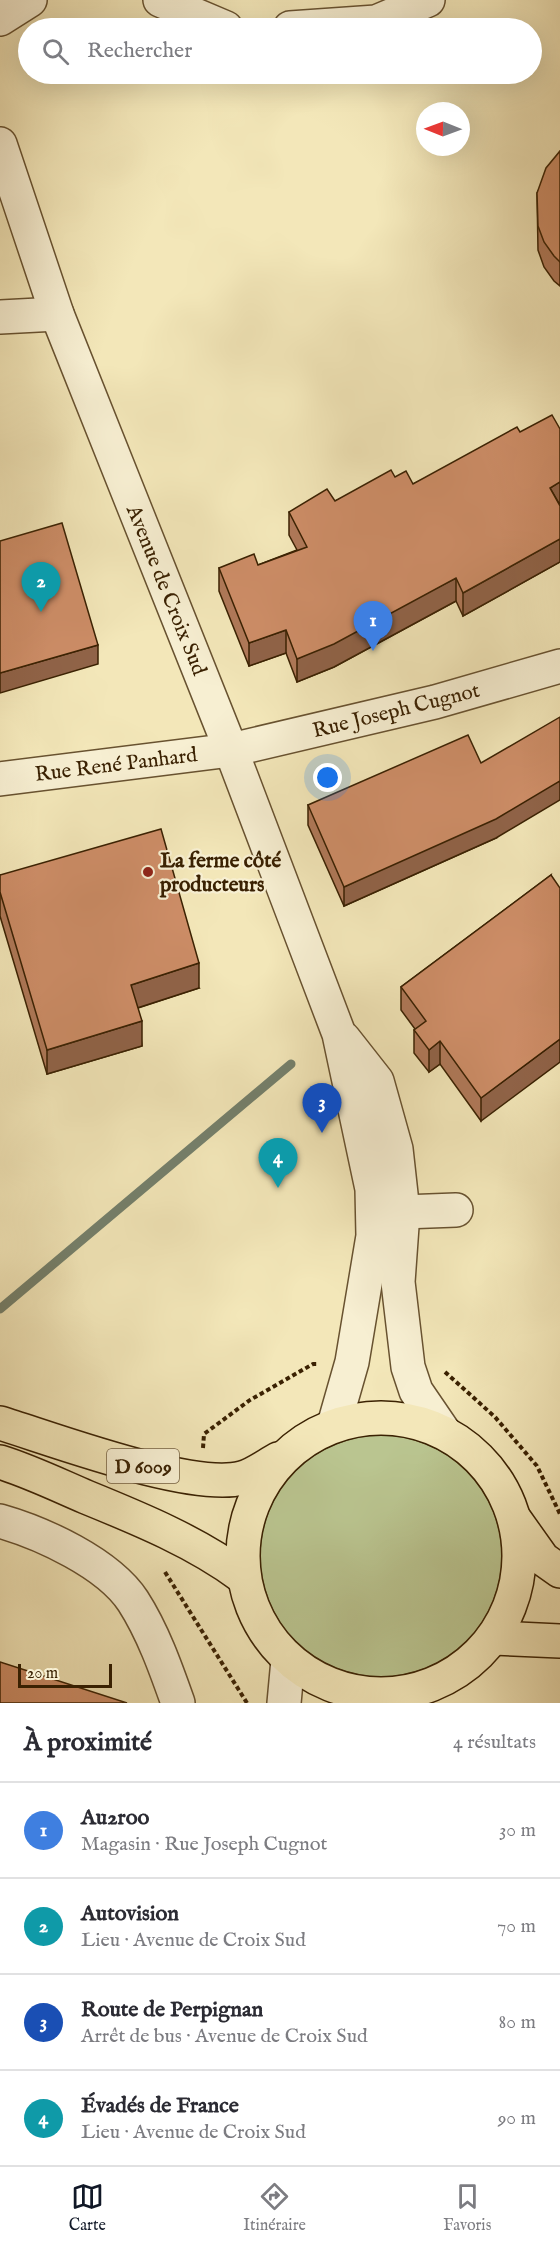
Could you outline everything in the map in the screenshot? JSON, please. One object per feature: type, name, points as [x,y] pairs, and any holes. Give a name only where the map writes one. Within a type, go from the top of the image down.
[{"type":"main road","points":[[516,1521],[520,1562],[512,1602],[494,1638],[462,1670],[422,1689],[376,1700],[346,1692],[325,1683],[288,1660],[258,1622],[243,1577],[244,1533],[258,1490],[285,1455],[308,1437],[334,1425],[370,1417],[408,1419],[444,1432],[476,1454],[501,1485],[516,1521],[543,1559],[560,1571]]},
{"type":"main road","name":"D 6009","points":[[0,1423],[137,1465],[202,1480],[222,1481],[244,1478],[285,1455]]},
{"type":"main road","name":"D 6009","points":[[0,1462],[176,1537],[216,1557],[243,1577]]},
{"type":"main road","points":[[494,1638],[560,1641]]},
{"type":"street","points":[[0,19],[30,0]]},
{"type":"street","points":[[160,0],[202,18]]},
{"type":"street","points":[[385,18],[428,0]]},
{"type":"street","name":"Avenue de Croix Sud","points":[[0,144],[57,314],[231,750],[339,1034],[372,1189],[373,1236],[352,1362],[334,1425]]},
{"type":"street","points":[[0,317],[57,314]]},
{"type":"street","name":"Rue Joseph Cugnot","points":[[231,750],[435,702],[560,666]]},
{"type":"street","name":"Rue René Panhard","points":[[0,779],[231,750]]},
{"type":"street","name":"Avenue de Croix Sud","points":[[339,1034],[377,1081],[396,1149],[403,1212],[398,1282],[408,1367],[416,1391],[444,1432]]},
{"type":"street","points":[[373,1236],[403,1212],[456,1210]]},
{"type":"street","points":[[0,1521],[24,1528],[89,1560],[132,1600],[164,1663],[178,1703]]},
{"type":"street","points":[[284,1703],[288,1660]]},
{"type":"path","points":[[202,1480],[204,1434],[250,1400],[313,1364],[352,1362]]},
{"type":"path","points":[[408,1367],[428,1366],[449,1374],[495,1417],[537,1466],[560,1514]]},
{"type":"path","points":[[160,1581],[171,1562]]},
{"type":"path","points":[[165,1572],[247,1703]]},
{"type":"green space","points":[[381,1435],[405,1437],[438,1449],[458,1463],[474,1479],[488,1499],[497,1521],[502,1556],[500,1580],[488,1613],[474,1633],[458,1649],[438,1663],[416,1672],[381,1677],[357,1675],[324,1663],[304,1649],[288,1633],[274,1613],[265,1591],[260,1556],[262,1532],[274,1499],[288,1479],[304,1463],[324,1449],[346,1440]]},
{"type":"building","points":[[560,151],[560,262],[544,242],[538,226],[537,193],[546,168]]},
{"type":"building","points":[[552,415],[560,429],[560,482],[550,488],[560,506],[560,539],[463,593],[456,578],[334,644],[297,659],[286,630],[249,643],[219,568],[254,554],[258,565],[307,547],[289,512],[327,489],[335,501],[391,470],[395,477],[406,471],[413,484],[517,427],[520,432]]},
{"type":"building","points":[[62,523],[98,645],[0,673],[0,541]]},
{"type":"building","points":[[560,717],[560,781],[496,819],[344,887],[308,805],[468,735],[481,763]]},
{"type":"building","points":[[161,829],[199,963],[131,985],[142,1021],[47,1050],[0,892],[0,875]]},
{"type":"building","points":[[551,875],[560,888],[560,1039],[481,1098],[440,1041],[429,1050],[414,1030],[426,1021],[401,987]]},
{"type":"building","points":[[0,1662],[127,1703],[0,1703]]},
{"type":"waterway","points":[[0,1309],[291,1064]]},
{"type":"place","name":"Autovision","points":[[41,612]]},
{"type":"place","name":"Au2roo","points":[[373,651]]},
{"type":"place","name":"La ferme côté producteurs","points":[[148,872]]},
{"type":"place","name":"Route de Perpignan","points":[[322,1133]]},
{"type":"place","name":"Évadés de France","points":[[278,1188]]}]
